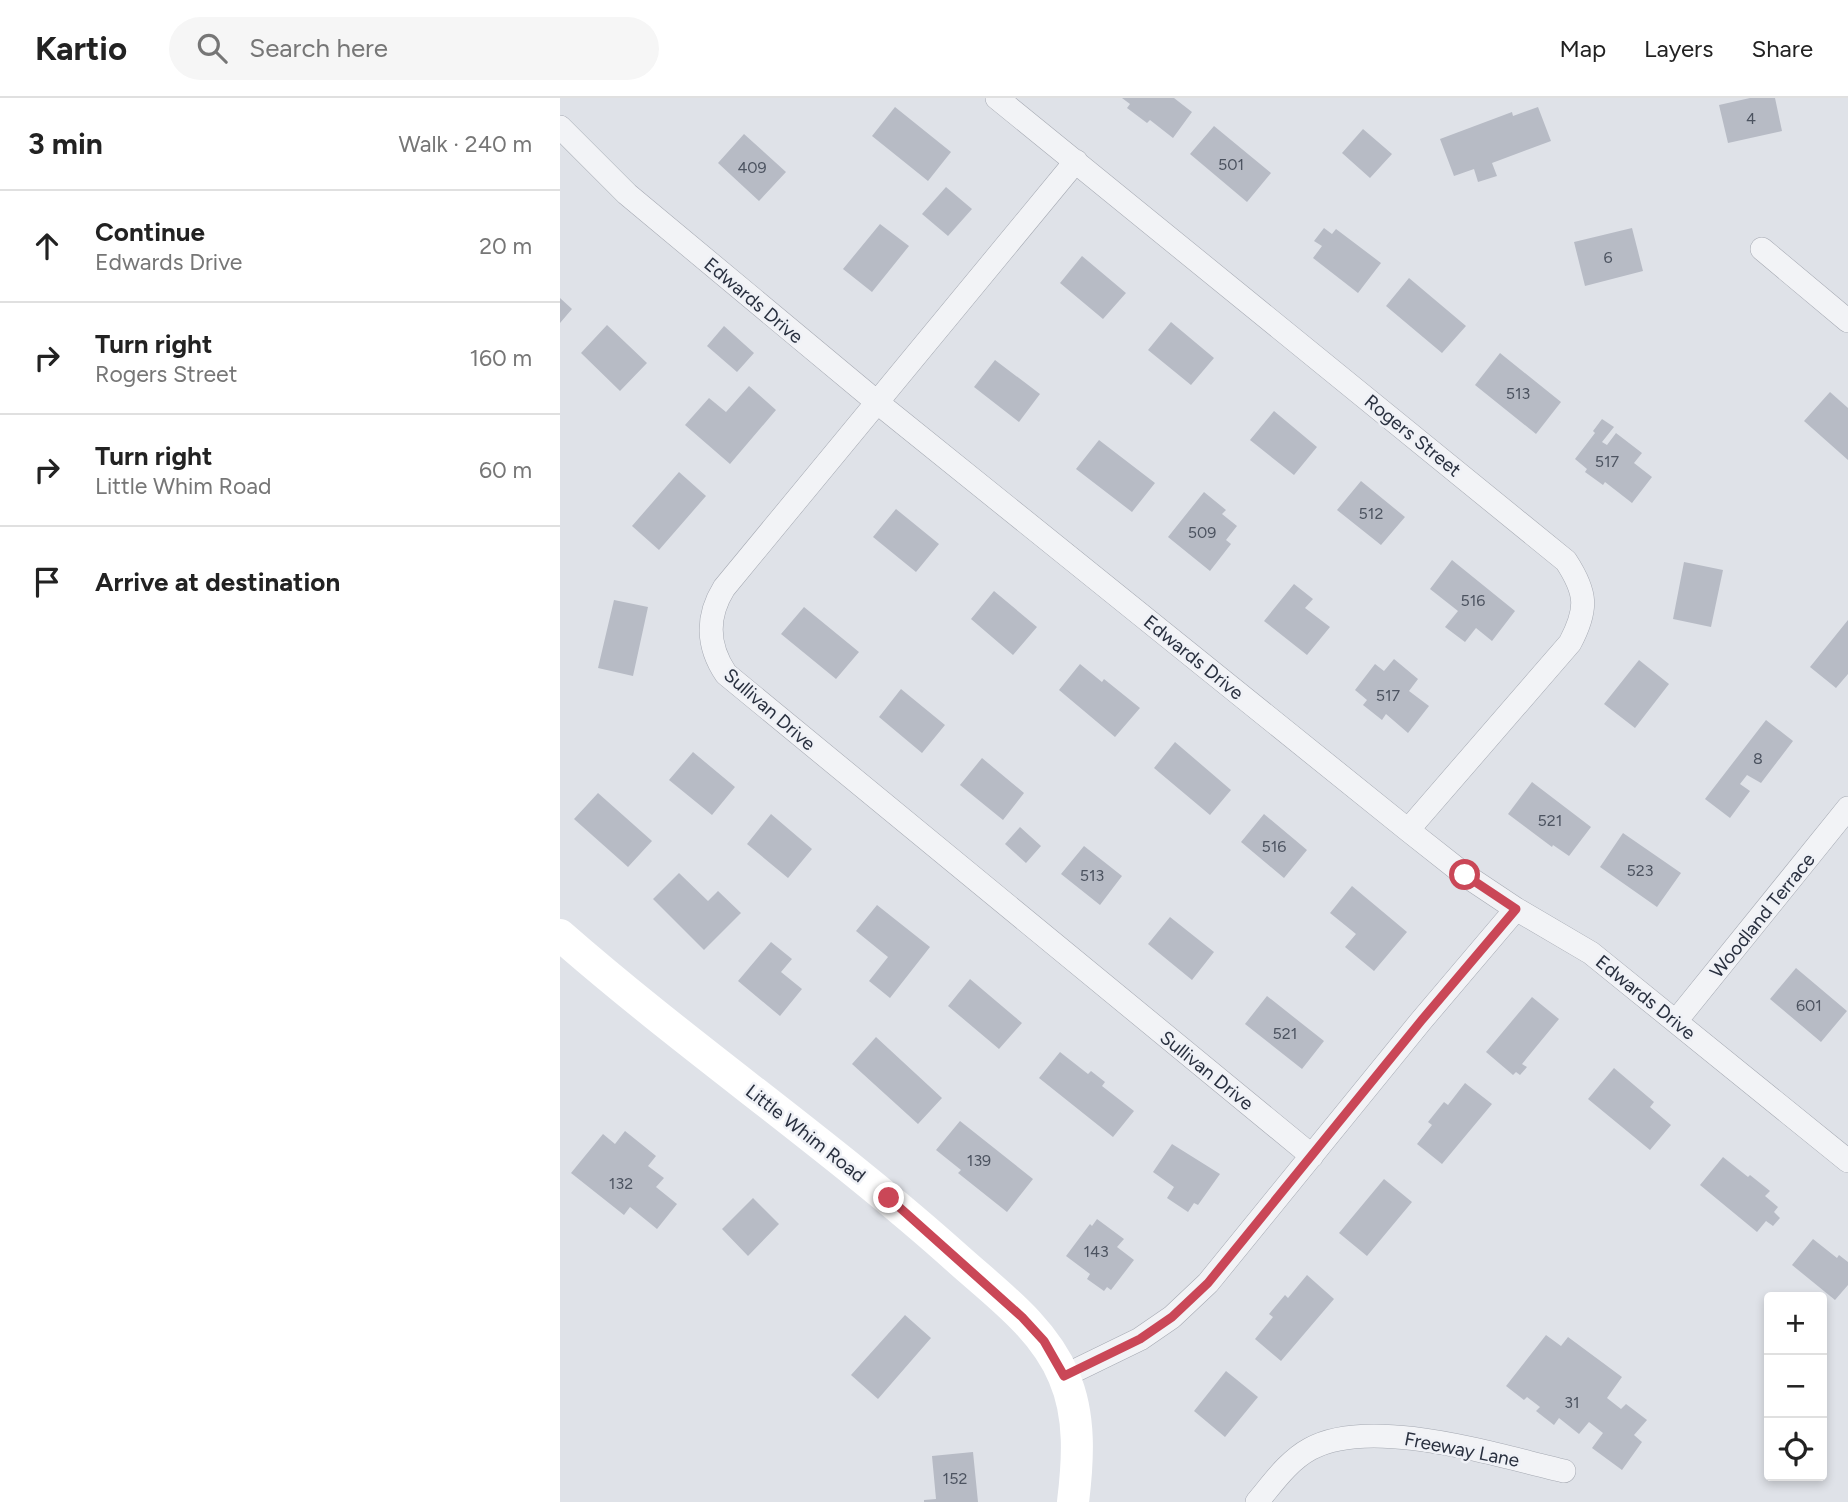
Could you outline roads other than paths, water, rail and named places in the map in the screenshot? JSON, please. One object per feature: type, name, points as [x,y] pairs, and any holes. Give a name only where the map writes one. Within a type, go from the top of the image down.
[{"type":"street","name":"Rogers Street","points":[[997,98],[1566,561],[1579,581],[1584,601],[1581,622],[1570,643],[1408,830]]},
{"type":"street","name":"Edwards Drive","points":[[560,127],[627,194],[878,403],[1408,830],[1465,875],[1591,953],[1848,1161]]},
{"type":"street","name":"Sullivan Drive","points":[[1076,161],[724,588],[710,617],[710,642],[717,661],[726,674],[1312,1156]]},
{"type":"street","points":[[1762,248],[1848,321]]},
{"type":"street","name":"Woodland Terrace","points":[[1676,1021],[1848,808]]},
{"type":"street","points":[[1064,1376],[1120,1351],[1172,1317],[1208,1283],[1421,1021],[1516,909]]},
{"type":"street","name":"Little Whim Road","points":[[560,935],[611,980],[899,1206],[1022,1317],[1044,1341],[1064,1376],[1073,1405],[1078,1449],[1073,1502]]},
{"type":"street","name":"Freeway Lane","points":[[1257,1502],[1289,1464],[1310,1448],[1334,1439],[1383,1435],[1418,1439],[1564,1471]]}]
